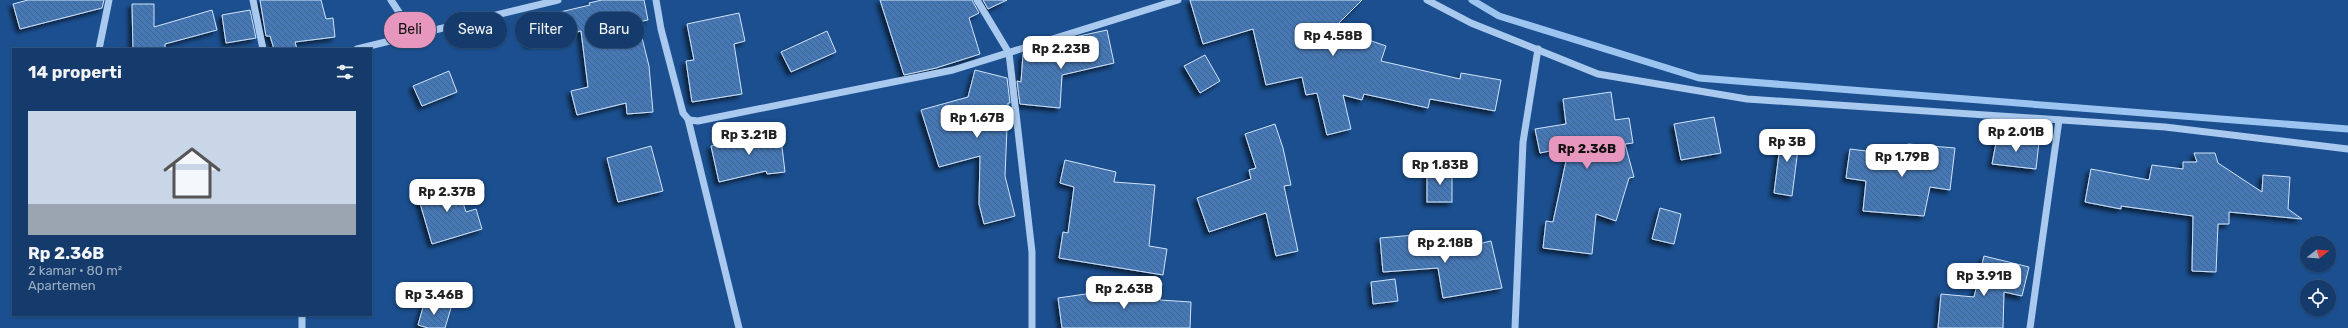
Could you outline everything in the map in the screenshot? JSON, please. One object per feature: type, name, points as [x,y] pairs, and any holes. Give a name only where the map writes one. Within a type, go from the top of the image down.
[{"type":"street","points":[[99,48],[109,0]]},
{"type":"street","points":[[254,0],[263,48]]},
{"type":"street","points":[[391,0],[399,12]]},
{"type":"street","points":[[436,30],[558,0]]},
{"type":"street","points":[[656,0],[663,37],[683,113],[688,119],[739,328]]},
{"type":"street","points":[[977,0],[1009,53],[1032,252],[1032,328]]},
{"type":"street","points":[[688,119],[698,121],[953,70],[1178,0]]},
{"type":"street","points":[[1427,0],[1471,23],[1598,74],[1747,99],[2165,127],[2348,149]]},
{"type":"street","points":[[361,48],[384,42]]},
{"type":"street","points":[[1515,328],[1523,142],[1538,49]]},
{"type":"street","points":[[2030,328],[2060,120]]},
{"type":"street","points":[[302,316],[302,328]]},
{"type":"building","points":[[28,0],[104,0],[102,8],[20,29],[13,4]]},
{"type":"building","points":[[260,0],[321,0],[326,19],[333,18],[335,37],[295,42],[297,48],[274,48],[270,36],[266,36]]},
{"type":"building","points":[[602,0],[644,0],[648,20],[644,21],[644,12],[585,12],[585,48],[644,48],[644,46],[649,66],[653,112],[627,114],[626,103],[577,115],[571,91],[588,87],[581,31],[577,32],[577,12],[560,12],[590,5],[589,3]]},
{"type":"building","points":[[880,0],[972,0],[979,13],[969,18],[980,54],[936,68],[904,75]]},
{"type":"building","points":[[983,0],[1007,0],[988,9]]},
{"type":"building","points":[[1190,0],[1362,0],[1334,28],[1386,46],[1381,61],[1460,79],[1461,73],[1501,80],[1495,111],[1430,99],[1428,108],[1364,94],[1362,100],[1343,95],[1351,129],[1327,135],[1317,93],[1306,95],[1302,77],[1266,85],[1253,29],[1203,44]]},
{"type":"building","points":[[132,4],[154,4],[154,27],[212,10],[217,30],[165,44],[165,48],[133,48]]},
{"type":"building","points":[[250,10],[256,38],[226,43],[222,15]]},
{"type":"building","points":[[739,13],[745,41],[734,44],[742,94],[692,102],[686,61],[694,60],[687,24]]},
{"type":"building","points":[[1107,30],[1114,63],[1062,75],[1060,108],[1020,104],[1017,81],[1021,82],[1023,54],[1080,58],[1075,37]]},
{"type":"building","points":[[827,31],[836,52],[791,72],[781,52]]},
{"type":"building","points":[[1205,55],[1220,81],[1200,93],[1184,66]]},
{"type":"building","points":[[975,70],[1007,78],[1010,103],[1008,103],[1005,176],[1015,216],[984,224],[979,204],[980,156],[939,167],[921,110],[968,97]]},
{"type":"building","points":[[449,71],[457,92],[422,106],[413,86]]},
{"type":"building","points":[[1611,92],[1615,120],[1629,118],[1633,143],[1625,144],[1634,177],[1629,178],[1616,221],[1596,214],[1592,254],[1543,248],[1546,221],[1553,222],[1569,147],[1540,153],[1535,129],[1566,124],[1563,99]]},
{"type":"building","points":[[1714,117],[1721,153],[1681,160],[1674,124]]},
{"type":"building","points":[[1275,124],[1283,148],[1291,185],[1284,186],[1298,251],[1276,256],[1266,213],[1209,232],[1197,198],[1251,179],[1249,170],[1256,168],[1245,134]]},
{"type":"building","points":[[780,130],[785,172],[767,174],[766,171],[719,182],[711,146],[739,139],[738,135]]},
{"type":"building","points":[[1782,130],[1800,133],[1792,196],[1774,193]]},
{"type":"building","points":[[1997,138],[2039,142],[2036,169],[1992,164]]},
{"type":"building","points":[[1908,144],[1955,148],[1950,190],[1930,187],[1924,216],[1863,211],[1866,181],[1846,178],[1850,149],[1907,156]]},
{"type":"building","points":[[651,146],[663,191],[618,202],[607,158]]},
{"type":"building","points":[[2194,153],[2215,153],[2218,163],[2262,192],[2263,175],[2290,177],[2288,209],[2302,219],[2229,212],[2229,224],[2218,224],[2216,272],[2192,271],[2193,216],[2121,206],[2121,209],[2085,202],[2091,169],[2149,180],[2152,165],[2183,169],[2183,162],[2197,162]]},
{"type":"building","points":[[1065,160],[1116,172],[1114,182],[1155,185],[1149,246],[1167,249],[1163,275],[1059,258],[1063,232],[1068,233],[1074,187],[1060,183]]},
{"type":"building","points":[[1427,171],[1452,171],[1452,202],[1427,202]]},
{"type":"building","points":[[456,181],[466,212],[476,209],[482,229],[432,244],[417,193]]},
{"type":"building","points":[[1660,208],[1681,214],[1674,244],[1652,239]]},
{"type":"building","points":[[1415,235],[1416,249],[1464,242],[1465,247],[1491,241],[1502,288],[1443,298],[1438,268],[1383,272],[1380,238]]},
{"type":"building","points":[[1984,256],[2029,267],[2022,296],[2004,292],[2003,328],[1938,328],[1941,294],[1974,297]]},
{"type":"building","points":[[1395,279],[1398,301],[1373,304],[1371,282]]},
{"type":"building","points":[[1162,283],[1160,300],[1191,302],[1190,328],[1062,328],[1058,298]]},
{"type":"building","points":[[425,300],[451,308],[445,328],[428,328],[418,325]]},
{"type":"waterway","points":[[1472,0],[1499,16],[1699,78],[2348,129]]}]
